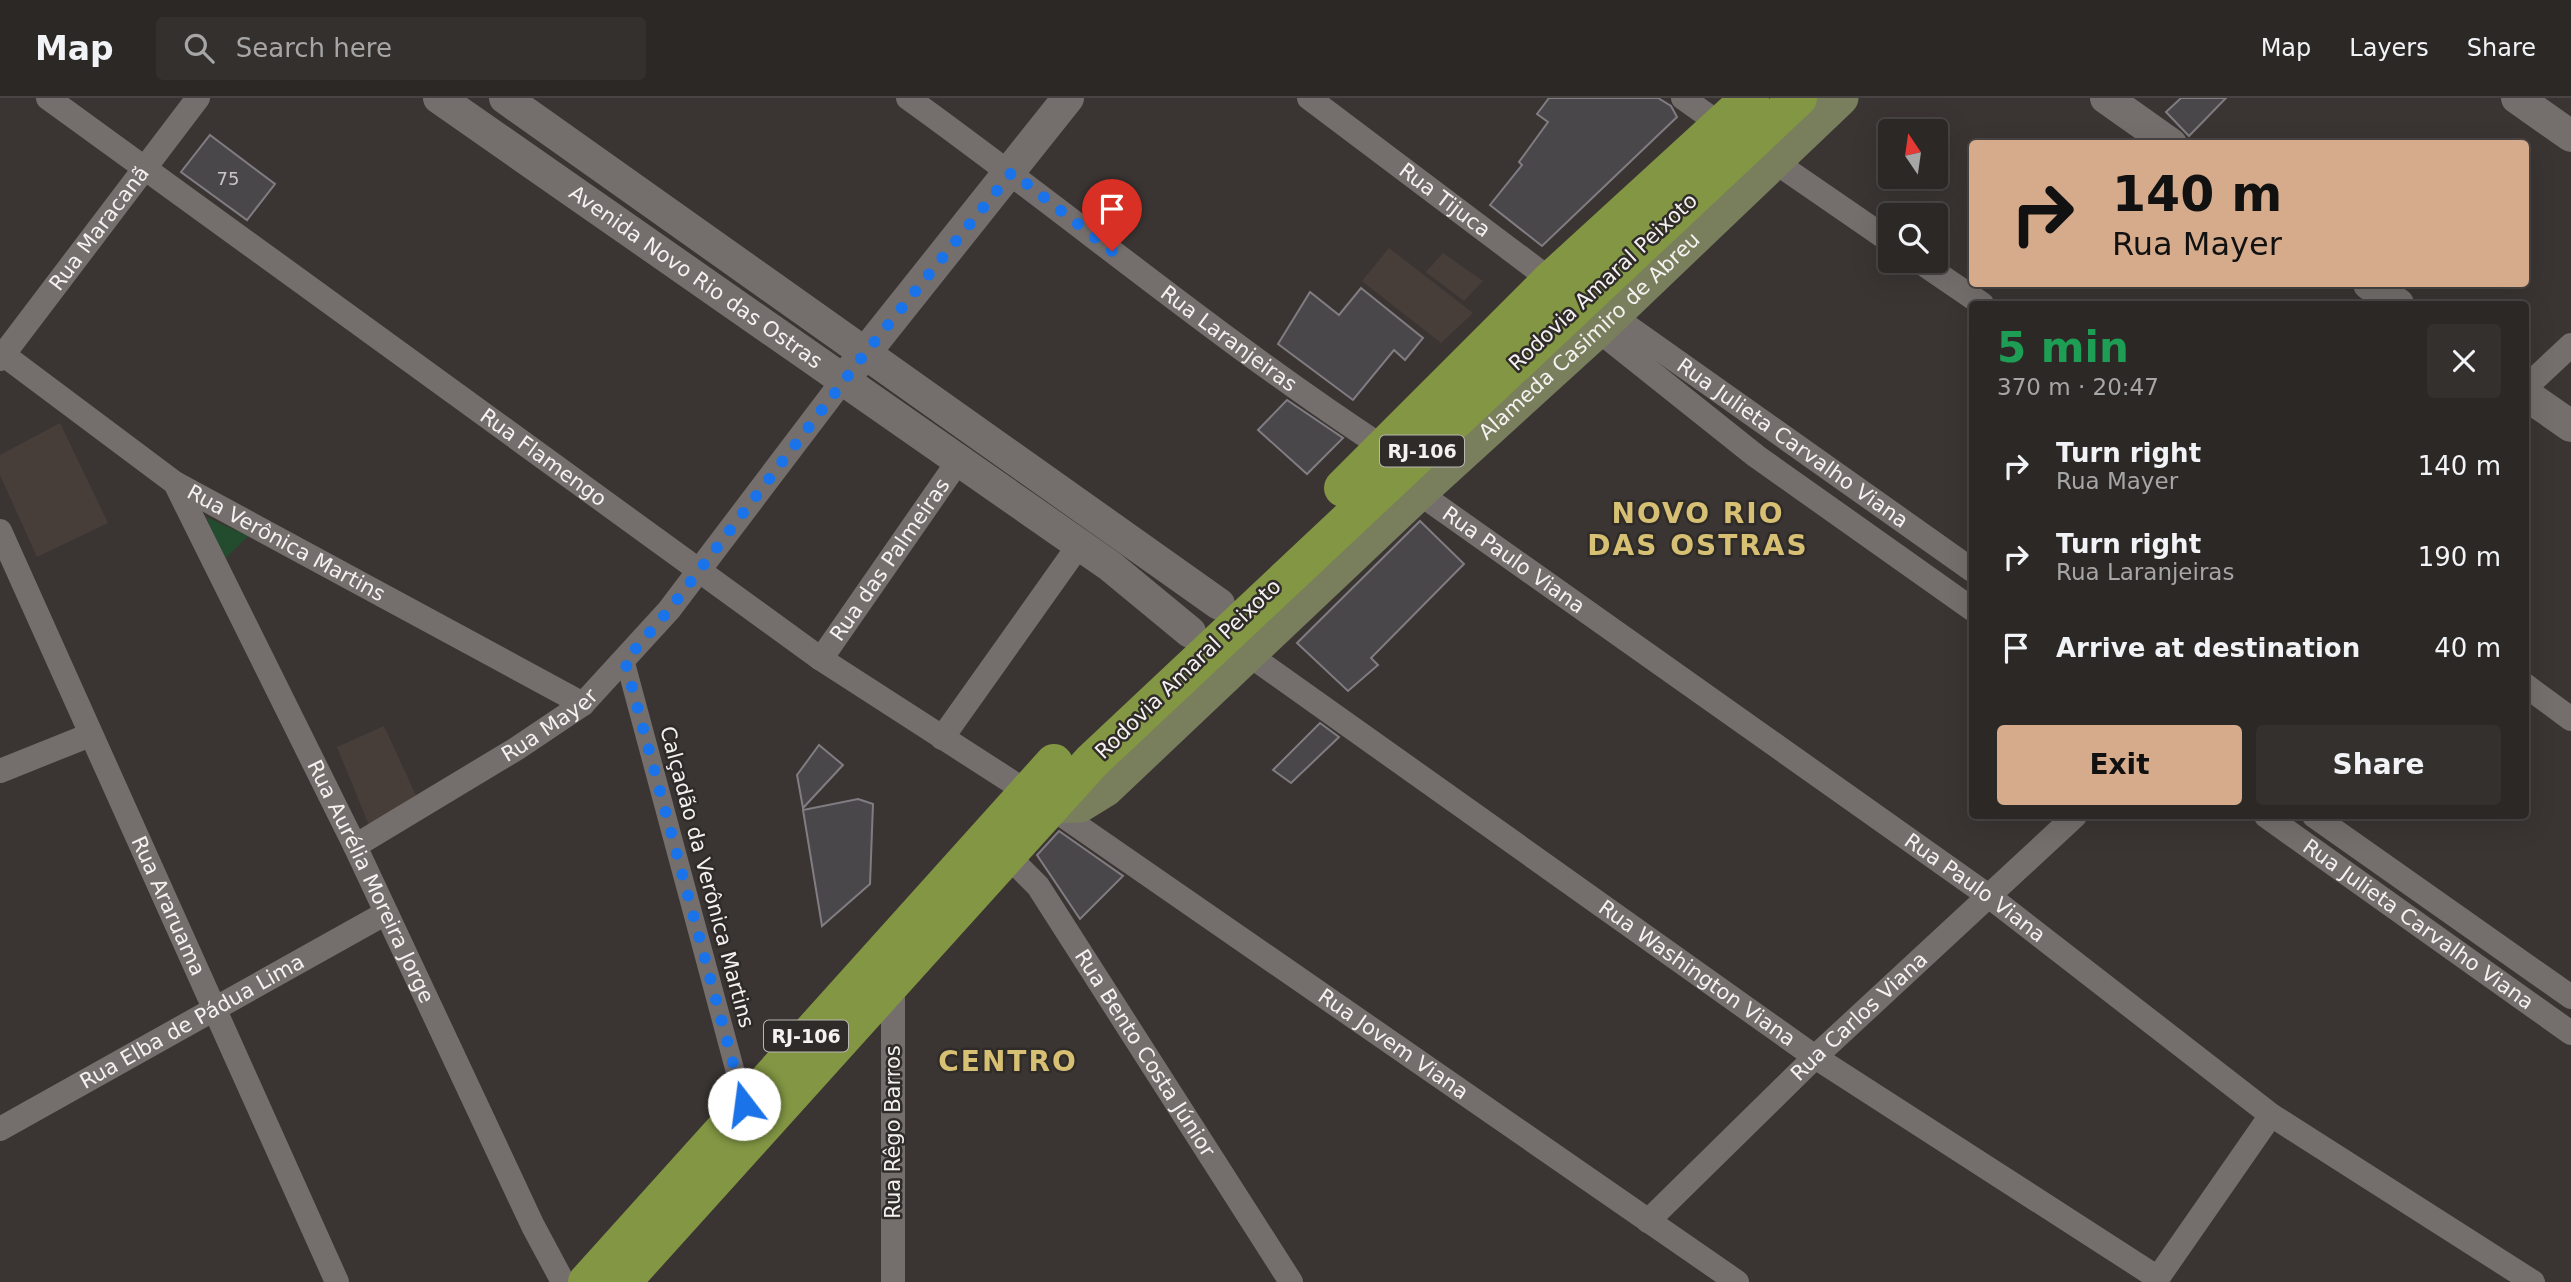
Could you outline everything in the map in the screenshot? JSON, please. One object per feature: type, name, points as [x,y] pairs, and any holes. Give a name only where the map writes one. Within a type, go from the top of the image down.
[{"type":"highway","name":"Rodovia Amaral Peixoto","points":[[1038,799],[1076,740],[1384,448],[1550,281],[1750,98]]},
{"type":"highway","name":"Rodovia Amaral Peixoto","points":[[587,1282],[744,1104],[990,853],[1038,799],[1218,639],[1598,316],[1798,98]]},
{"type":"highway","name":"Rodovia Amaral Peixoto","points":[[622,1282],[893,982],[990,853]]},
{"type":"main road","name":"Alameda Casimiro de Abreu","points":[[1038,799],[1080,805],[1106,789],[1419,493],[1598,316],[1775,162],[1841,98]]},
{"type":"street","name":"Rua Flamengo","points":[[48,98],[821,659],[1038,799]]},
{"type":"street","name":"Rua Maracanã","points":[[2,357],[198,98]]},
{"type":"street","name":"Avenida Novo Rio das Ostras","points":[[439,98],[1079,545],[1190,632]]},
{"type":"street","name":"Avenida Novo Rio das Ostras","points":[[505,98],[1219,604]]},
{"type":"street","name":"Rua Laranjeiras","points":[[908,98],[1012,172],[1233,345],[1384,448]]},
{"type":"street","name":"Rua Mayer","points":[[355,846],[516,749],[583,704],[625,661],[669,610],[698,568],[844,380],[1012,172],[1068,98]]},
{"type":"street","name":"Rua Tijuca","points":[[1309,98],[1598,316]]},
{"type":"street","points":[[1683,98],[1721,125]]},
{"type":"street","points":[[2106,98],[2165,140]]},
{"type":"street","points":[[2517,98],[2571,136]]},
{"type":"street","points":[[1775,162],[1878,233]]},
{"type":"street","points":[[1937,273],[1978,301]]},
{"type":"street","points":[[2374,287],[2394,301]]},
{"type":"street","name":"Rua Julieta Carvalho Viana","points":[[1598,316],[1969,568]]},
{"type":"street","name":"Rua Julieta Carvalho Viana","points":[[1598,316],[1755,456],[1969,607]]},
{"type":"street","points":[[2529,384],[2571,345]]},
{"type":"street","name":"Rua Verônica Martins","points":[[2,357],[176,483],[583,704]]},
{"type":"street","points":[[2529,397],[2571,426]]},
{"type":"street","name":"Rua das Palmeiras","points":[[821,659],[959,460]]},
{"type":"street","name":"Rua Aurélia Moreira Jorge","points":[[176,483],[355,846],[533,1226],[563,1282]]},
{"type":"street","name":"Rua Paulo Viana","points":[[1419,493],[1990,897],[2272,1115],[2533,1282]]},
{"type":"street","name":"Rua Araruama","points":[[0,531],[90,736],[216,1007],[337,1282]]},
{"type":"street","points":[[942,738],[1079,545]]},
{"type":"street","name":"Rua Washington Viana","points":[[1248,654],[1815,1057],[2156,1280]]},
{"type":"street","name":"Calçadão da Verônica Martins","points":[[625,661],[744,1104]]},
{"type":"street","points":[[2529,688],[2571,719]]},
{"type":"street","points":[[0,771],[90,736]]},
{"type":"street","name":"Rua Jovem Viana","points":[[1038,799],[1737,1282]]},
{"type":"street","name":"Rua Carlos Viana","points":[[1648,1221],[1815,1057],[2072,819]]},
{"type":"street","name":"Rua Julieta Carvalho Viana","points":[[2270,819],[2571,1033]]},
{"type":"street","name":"Rua Julieta Carvalho Viana","points":[[2318,819],[2571,997]]},
{"type":"street","name":"Rua Bento Costa Júnior","points":[[990,853],[1020,868],[1038,886],[1291,1282]]},
{"type":"street","name":"Rua Elba de Pádua Lima","points":[[0,1129],[386,913]]},
{"type":"street","name":"Rua Rêgo Barros","points":[[892,1282],[893,982]]},
{"type":"street","points":[[2156,1280],[2272,1115]]},
{"type":"shaded area","points":[[1389,248],[1473,313],[1441,343],[1362,281]]},
{"type":"shaded area","points":[[1443,253],[1483,281],[1464,301],[1426,272]]},
{"type":"shaded area","points":[[60,423],[108,523],[37,557],[0,475],[0,455]]},
{"type":"shaded area","points":[[384,726],[419,802],[371,830],[337,747]]},
{"type":"green space","points":[[206,517],[248,536],[225,559]]},
{"type":"building","points":[[1549,98],[1658,98],[1671,106],[1677,117],[1542,246],[1490,205],[1522,165],[1519,162],[1548,122],[1537,114]]},
{"type":"building","points":[[2181,98],[2226,98],[2189,136],[2166,112]]},
{"type":"building","points":[[210,135],[275,184],[247,220],[181,172]]},
{"type":"building","points":[[1361,288],[1423,338],[1405,360],[1394,350],[1353,400],[1278,344],[1310,292],[1339,315]]},
{"type":"building","points":[[1287,400],[1343,438],[1307,474],[1258,430]]},
{"type":"building","points":[[1420,521],[1464,564],[1371,658],[1378,665],[1348,691],[1297,643]]},
{"type":"building","points":[[1320,723],[1339,737],[1291,783],[1273,770]]},
{"type":"building","points":[[819,745],[843,765],[803,808],[797,775]]},
{"type":"building","points":[[858,799],[873,804],[870,884],[822,926],[803,810]]},
{"type":"building","points":[[1059,831],[1123,876],[1080,919],[1037,855]]},
{"type":"district","name":"NOVO RIO DAS OSTRAS","points":[[1698,529]]},
{"type":"district","name":"CENTRO","points":[[1008,1061]]},
{"type":"route","points":[[744,1104],[625,661],[669,610],[698,568],[866,352],[1012,172],[1112,251]]}]
